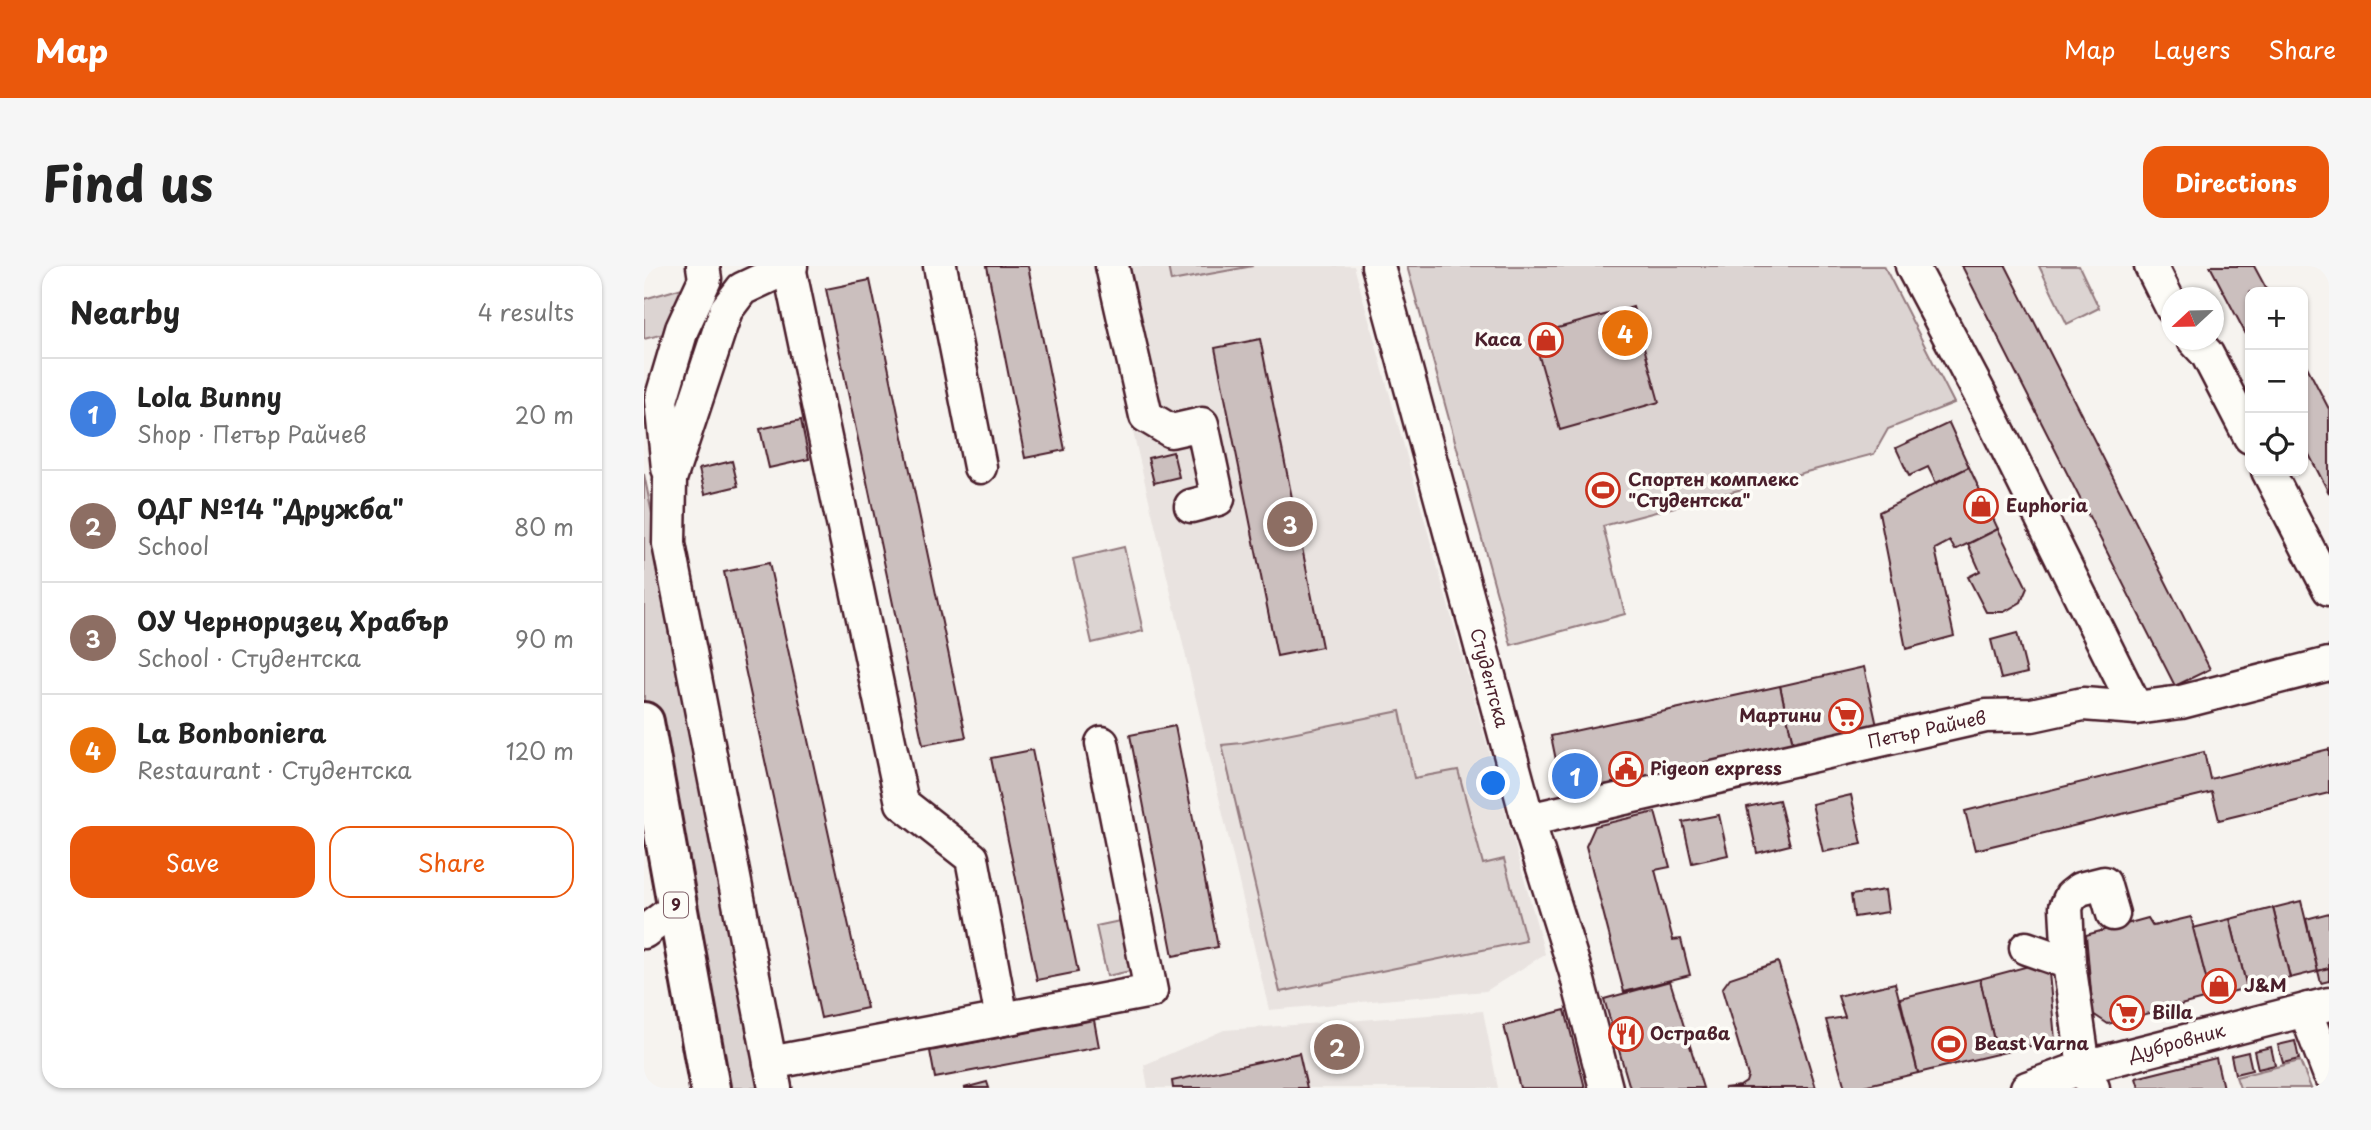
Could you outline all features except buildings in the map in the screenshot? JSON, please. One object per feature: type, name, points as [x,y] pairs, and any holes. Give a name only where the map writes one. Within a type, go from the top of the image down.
[{"type":"main road","name":"9","points":[[644,722],[710,1088]]},
{"type":"street","points":[[703,266],[705,279],[682,329],[662,400],[670,479],[669,544],[773,1076],[1002,1019],[1151,991],[1102,743]]},
{"type":"street","points":[[670,479],[726,310],[742,289],[790,266],[902,803],[972,858],[1002,1019]]},
{"type":"street","points":[[940,266],[980,467]]},
{"type":"street","points":[[1112,266],[1146,416],[1171,431],[1202,424],[1218,499],[1191,506]]},
{"type":"street","name":"Студентска","points":[[1378,266],[1528,820],[1576,973],[1606,1088]]},
{"type":"street","points":[[1912,266],[1982,398],[2136,708]]},
{"type":"street","points":[[2151,266],[2162,287]]},
{"type":"street","points":[[2203,350],[2245,427]]},
{"type":"street","points":[[2271,476],[2329,589]]},
{"type":"street","name":"Петър Райчев","points":[[1528,820],[1986,716],[2032,715],[2083,704],[2136,708],[2180,702],[2329,664]]},
{"type":"street","points":[[2089,1077],[2069,963],[2066,907],[2071,896],[2080,889],[2104,883],[2113,914]]},
{"type":"street","points":[[644,932],[676,908]]},
{"type":"street","points":[[2026,948],[2069,963]]},
{"type":"street","points":[[2318,1007],[2311,1027],[2329,1073]]},
{"type":"street","name":"Дубровник","points":[[2027,1088],[2089,1077],[2318,1007]]},
{"type":"shaded area","points":[[1094,266],[1354,266],[1545,954],[1486,991],[1269,1010]]},
{"type":"shaded area","points":[[1168,266],[1253,266],[1171,281]]},
{"type":"shaded area","name":"Спортен комплекс \"Студентска\"","points":[[1407,266],[1884,266],[1954,403],[1888,429],[1874,454],[1603,526],[1625,614],[1511,645]]},
{"type":"shaded area","points":[[2039,266],[2079,266],[2099,308],[2067,324]]},
{"type":"shaded area","points":[[693,285],[664,334],[644,339],[644,299]]},
{"type":"shaded area","points":[[644,474],[775,1088],[711,1088],[644,722]]},
{"type":"shaded area","points":[[1124,547],[1143,631],[1092,643],[1073,559]]},
{"type":"shaded area","points":[[1400,711],[1414,778],[1458,770],[1483,864],[1504,859],[1526,941],[1280,992],[1222,745]]},
{"type":"shaded area","points":[[1120,921],[1130,971],[1107,976],[1096,926]]},
{"type":"shaded area","points":[[1483,1011],[1498,1088],[1148,1088],[1144,1065],[1224,1030]]},
{"type":"shaded area","points":[[2300,1061],[2311,1088],[2240,1088],[2236,1077]]},
{"type":"place","name":"La Bonboniera","points":[[1625,333]]},
{"type":"place","name":"Каса","points":[[1546,340]]},
{"type":"place","name":"Спортен комплекс \"Студентска\"","points":[[1603,490]]},
{"type":"place","name":"Euphoria","points":[[1981,506]]},
{"type":"place","name":"ОУ Черноризец Храбър","points":[[1290,524]]},
{"type":"place","name":"Мартини","points":[[1846,716]]},
{"type":"place","name":"Pigeon express","points":[[1626,769]]},
{"type":"place","name":"Lola Bunny","points":[[1575,776]]},
{"type":"place","name":"J&M","points":[[2219,986]]},
{"type":"place","name":"Billa","points":[[2127,1013]]},
{"type":"place","name":"Острава","points":[[1626,1034]]},
{"type":"place","name":"Beast Varna","points":[[1949,1044]]},
{"type":"place","name":"ОДГ №14 \"Дружба\"","points":[[1337,1047]]}]
